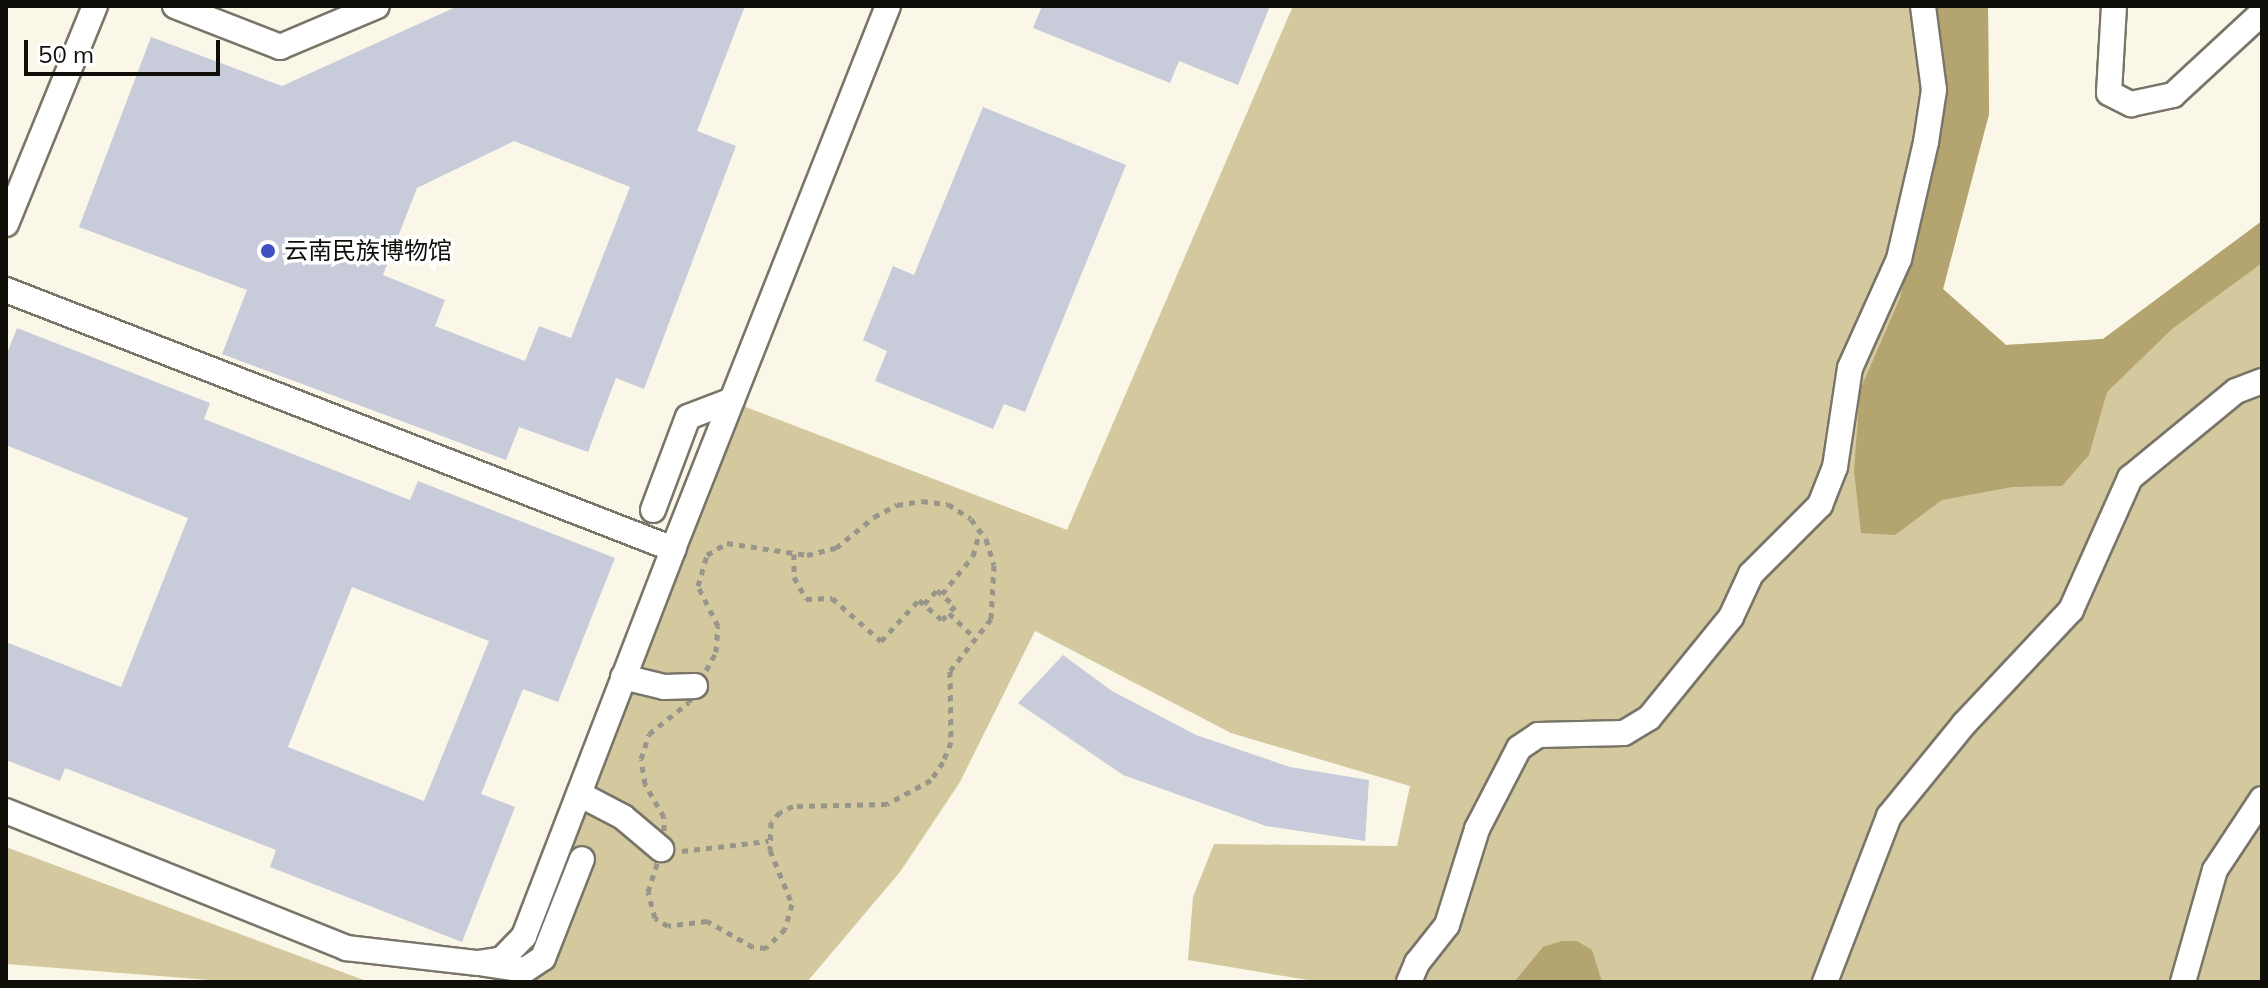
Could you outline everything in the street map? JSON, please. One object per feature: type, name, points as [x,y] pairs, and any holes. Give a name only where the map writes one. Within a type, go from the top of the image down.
[{"type":"street","points":[[6,224],[95,6]]},
{"type":"street","points":[[175,6],[280,47],[377,6]]},
{"type":"street","points":[[478,963],[502,959],[524,936],[888,6]]},
{"type":"street","points":[[1409,982],[1417,963],[1447,925],[1477,829],[1519,748],[1538,735],[1624,733],[1649,718],[1731,617],[1751,574],[1820,505],[1835,467],[1850,368],[1899,259],[1926,142],[1934,90],[1923,6]]},
{"type":"street","points":[[2114,6],[2109,93],[2131,104],[2173,95],[2262,13]]},
{"type":"street","points":[[8,297],[673,549]]},
{"type":"street","points":[[1825,982],[1889,816],[1964,724],[2071,610],[2130,478],[2152,455],[2236,391],[2262,381]]},
{"type":"street","points":[[653,510],[688,417],[732,400]]},
{"type":"street","points":[[623,677],[664,687],[695,686]]},
{"type":"street","points":[[579,794],[623,817],[661,849]]},
{"type":"street","points":[[2183,982],[2215,870],[2262,799]]},
{"type":"street","points":[[6,811],[346,948],[525,970],[543,958],[582,859]]},
{"type":"path","points":[[922,501],[948,504],[980,530],[994,565],[996,590],[991,619],[950,671],[951,742],[931,780],[887,804],[793,806],[771,822],[768,841],[792,904],[785,929],[766,948],[753,947],[720,924],[707,921],[680,929],[655,918],[649,878],[661,849],[664,817],[645,784],[643,746],[658,726],[689,702],[716,652],[718,626],[698,586],[707,555],[727,543],[794,554],[836,548],[874,517],[922,501]]},
{"type":"path","points":[[942,594],[973,556],[980,530]]},
{"type":"path","points":[[794,554],[794,577],[806,599],[832,598],[881,641],[919,600],[942,620],[955,606],[937,590],[924,604]]},
{"type":"path","points":[[949,613],[975,638]]},
{"type":"path","points":[[699,852],[740,841],[768,841]]},
{"type":"shaded area","points":[[1293,6],[1988,6],[1989,114],[1943,289],[2006,345],[2103,339],[2262,221],[2262,982],[1320,982],[1188,960],[1193,897],[1214,844],[1397,846],[1410,786],[1231,733],[1035,631],[960,782],[900,872],[807,982],[530,982],[530,947],[743,406],[1067,530]]},
{"type":"shaded area","points":[[1931,6],[1988,6],[1989,114],[1943,289],[2006,345],[2103,339],[2262,221],[2262,263],[2172,329],[2107,392],[2089,455],[2062,486],[2012,487],[1942,500],[1895,535],[1861,533],[1854,471],[1860,390],[1900,298],[1941,128]]},
{"type":"shaded area","points":[[6,847],[369,982],[236,982],[6,964]]},
{"type":"shaded area","points":[[1562,941],[1577,941],[1592,950],[1602,982],[1514,982],[1543,947]]},
{"type":"building","name":"云南民族博物馆","points":[[458,6],[745,6],[697,131],[736,146],[644,389],[616,378],[588,452],[519,427],[506,460],[222,354],[247,290],[79,227],[151,37],[282,86]],"holes":[[[514,141],[630,187],[571,338],[539,326],[525,361],[435,326],[445,300],[383,275],[417,188]]]},
{"type":"building","points":[[1042,6],[1270,6],[1238,85],[1179,61],[1170,83],[1033,28]]},
{"type":"building","points":[[983,107],[1126,165],[1025,412],[1004,404],[993,429],[875,381],[887,351],[863,340],[893,266],[914,275]]},
{"type":"building","points":[[17,328],[210,403],[204,419],[410,500],[418,481],[615,558],[558,702],[523,689],[481,794],[515,807],[462,942],[270,867],[276,850],[65,768],[60,781],[6,760],[6,642],[121,687],[188,518],[6,445],[6,356]],"holes":[[[352,587],[489,641],[424,801],[288,747]]]},
{"type":"building","points":[[1063,655],[1112,691],[1196,735],[1290,767],[1369,780],[1365,841],[1266,826],[1123,775],[1018,703]]},
{"type":"place","name":"云南民族博物馆","points":[[268,251]]}]
